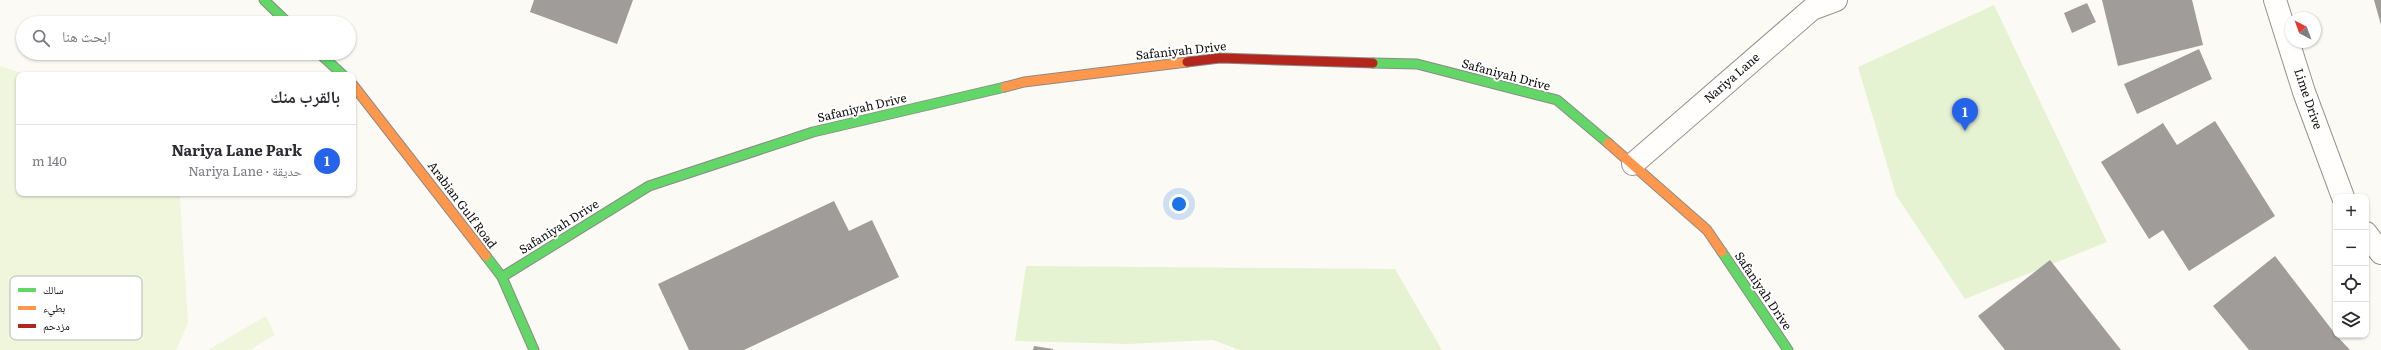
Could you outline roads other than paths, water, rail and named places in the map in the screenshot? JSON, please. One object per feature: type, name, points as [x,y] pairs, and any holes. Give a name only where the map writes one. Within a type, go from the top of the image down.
[{"type":"street","name":"Nariya Lane","points":[[1634,164],[1811,4],[1836,0]]},
{"type":"street","name":"Lime Drive","points":[[2275,0],[2304,92],[2342,194]]},
{"type":"street","points":[[267,1],[281,16]]},
{"type":"street","name":"Safaniyah Drive","points":[[502,277],[649,186],[812,132],[1024,82],[1220,58],[1417,64],[1557,100],[1634,164],[1707,230],[1788,350]]},
{"type":"street","points":[[326,60],[339,72]]},
{"type":"street","name":"Arabian Gulf Road","points":[[356,89],[502,277],[534,350]]},
{"type":"street","points":[[2369,237],[2381,253]]},
{"type":"place","name":"Nariya Lane Park","points":[[1965,131]]}]
